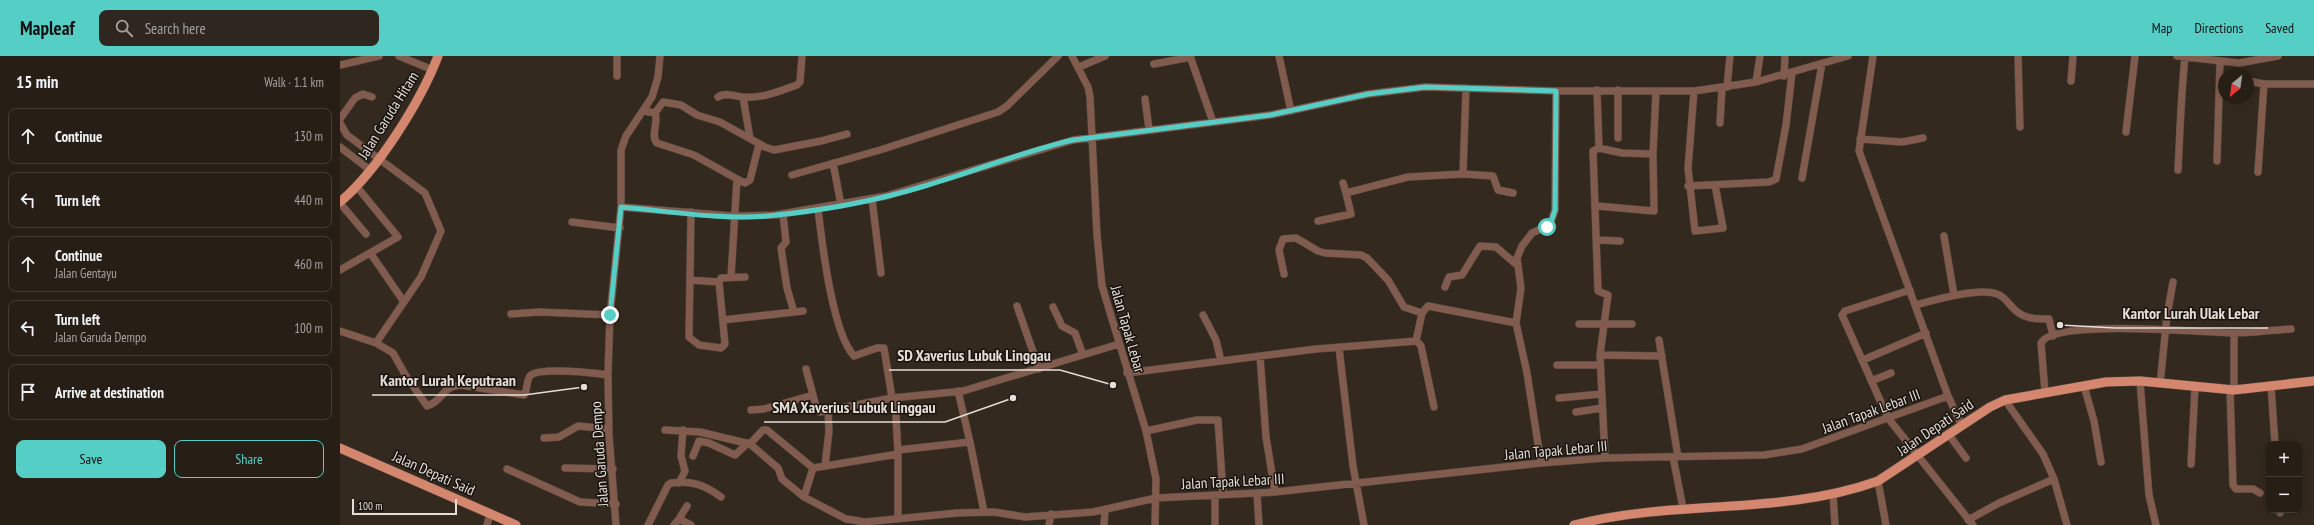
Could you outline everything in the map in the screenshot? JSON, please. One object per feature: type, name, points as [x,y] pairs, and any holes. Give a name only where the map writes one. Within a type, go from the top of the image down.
[{"type":"main road","name":"Jalan Garuda Hitam","points":[[340,202],[357,187],[415,105],[433,70],[438,56]]},
{"type":"main road","name":"Jalan Depati Said","points":[[1574,525],[1683,508],[1772,502],[1833,494],[1878,481],[1990,407],[2005,400],[2045,392],[2106,382],[2140,382],[2232,390],[2314,381]]},
{"type":"main road","name":"Jalan Depati Said","points":[[341,450],[516,525]]},
{"type":"street","points":[[340,65],[379,56]]},
{"type":"street","points":[[400,56],[433,70]]},
{"type":"street","points":[[617,56],[617,76]]},
{"type":"street","name":"Jalan Garuda Dempo","points":[[616,525],[616,504],[609,429],[608,375],[610,315],[620,228],[621,150],[626,136],[644,111],[655,87],[660,56]]},
{"type":"street","points":[[718,97],[727,95],[743,97],[769,94],[799,83],[802,56]]},
{"type":"street","points":[[792,175],[880,150],[998,112],[1007,106],[1058,56]]},
{"type":"street","name":"Jalan Tapak Lebar","points":[[1072,56],[1079,67],[1090,98],[1094,136],[1097,235],[1100,273],[1127,373],[1146,431],[1156,478],[1155,525]]},
{"type":"street","points":[[1079,67],[1105,56]]},
{"type":"street","points":[[1154,64],[1190,56],[1213,122]]},
{"type":"street","points":[[1279,56],[1291,111]]},
{"type":"street","points":[[1720,123],[1724,88],[1730,56]]},
{"type":"street","points":[[1756,82],[1760,56]]},
{"type":"street","points":[[1784,76],[1785,56]]},
{"type":"street","points":[[621,207],[733,216],[783,214],[872,199],[926,186],[1046,146],[1094,136],[1291,111],[1368,94],[1399,89],[1425,87],[1556,91],[1656,91],[1724,88],[1784,76],[1824,61],[1848,56]]},
{"type":"street","points":[[1873,56],[1860,139],[1862,157],[1948,396],[1962,426]]},
{"type":"street","points":[[2018,56],[2020,127]]},
{"type":"street","points":[[2071,81],[2073,56]]},
{"type":"street","points":[[2126,132],[2135,56]]},
{"type":"street","points":[[2176,56],[2220,61],[2249,62],[2278,56]]},
{"type":"street","points":[[2178,170],[2181,118],[2179,107],[2185,57]]},
{"type":"street","points":[[1802,178],[1824,61]]},
{"type":"street","points":[[2220,61],[2221,68]]},
{"type":"street","points":[[1688,186],[1774,181],[1778,176],[1792,73]]},
{"type":"street","points":[[2254,82],[2264,84],[2314,84]]},
{"type":"street","points":[[2258,172],[2264,84]]},
{"type":"street","points":[[1463,174],[1466,88]]},
{"type":"street","points":[[1597,90],[1599,148]]},
{"type":"street","points":[[1618,90],[1618,138]]},
{"type":"street","points":[[1694,90],[1688,168],[1688,186],[1693,229],[1698,231],[1723,228],[1715,184]]},
{"type":"street","points":[[1541,463],[1527,373],[1516,323],[1521,288],[1517,265],[1520,251],[1526,240],[1534,231],[1550,225],[1555,210],[1556,91]]},
{"type":"street","points":[[1596,206],[1654,211],[1653,154],[1656,91]]},
{"type":"street","points":[[340,119],[355,98],[363,94],[372,97]]},
{"type":"street","points":[[743,97],[750,138]]},
{"type":"street","points":[[1145,99],[1149,129]]},
{"type":"street","points":[[655,113],[663,102],[682,106],[696,115],[716,121],[770,149],[779,150],[847,134]]},
{"type":"street","points":[[2217,161],[2220,104]]},
{"type":"street","points":[[644,111],[655,113]]},
{"type":"street","points":[[655,113],[658,122],[654,137],[656,143],[694,155],[745,183],[750,180],[759,144]]},
{"type":"street","points":[[340,123],[347,135],[377,159],[425,193],[441,231],[424,272],[376,343]]},
{"type":"street","points":[[1860,139],[1902,142],[1923,138]]},
{"type":"street","points":[[340,147],[370,170]]},
{"type":"street","points":[[1605,458],[1600,355],[1608,295],[1598,290],[1593,154],[1594,149],[1599,148],[1622,153],[1653,154]]},
{"type":"street","points":[[833,163],[841,205]]},
{"type":"street","points":[[1346,193],[1408,177],[1463,174],[1493,176],[1498,190],[1513,193]]},
{"type":"street","points":[[731,277],[733,216],[737,179]]},
{"type":"street","points":[[1318,221],[1351,214],[1343,183]]},
{"type":"street","points":[[340,270],[371,254],[398,237],[357,187]]},
{"type":"street","points":[[872,199],[881,273]]},
{"type":"street","points":[[340,202],[366,234]]},
{"type":"street","points":[[818,209],[832,298],[843,333],[854,356],[877,348],[884,348],[893,398],[898,452],[898,520]]},
{"type":"street","points":[[691,212],[689,337],[691,340],[699,345],[721,348],[724,346],[719,282],[720,278],[745,277]]},
{"type":"street","points":[[783,214],[786,242],[781,248],[794,312]]},
{"type":"street","points":[[572,222],[620,228]]},
{"type":"street","points":[[1944,236],[1954,295]]},
{"type":"street","points":[[1284,274],[1279,245],[1283,239],[1288,237],[1296,238],[1325,254],[1361,255],[1368,258],[1388,280],[1404,307],[1422,313]]},
{"type":"street","points":[[1597,240],[1620,241]]},
{"type":"street","points":[[1445,287],[1449,277],[1462,275],[1480,246],[1496,247],[1517,265]]},
{"type":"street","points":[[371,254],[404,302]]},
{"type":"street","points":[[690,280],[719,282]]},
{"type":"street","points":[[2160,384],[2173,282]]},
{"type":"street","points":[[1910,290],[1843,313],[1842,315],[1888,418],[1971,522],[1999,503],[2054,479]]},
{"type":"street","points":[[1916,305],[1954,295],[1992,292],[1998,294],[2025,316],[2034,320],[2049,319],[2053,336]]},
{"type":"street","points":[[1017,306],[1039,369]]},
{"type":"street","points":[[1416,341],[1422,313],[1428,306],[1516,323]]},
{"type":"street","points":[[1053,307],[1062,326],[1076,333],[1083,355]]},
{"type":"street","points":[[723,320],[803,311]]},
{"type":"street","points":[[511,314],[539,312],[610,315]]},
{"type":"street","points":[[1203,316],[1216,340],[1221,361]]},
{"type":"street","points":[[1579,324],[1604,326],[1632,324]]},
{"type":"street","points":[[2045,392],[2041,343],[2045,338],[2096,328],[2234,333],[2291,328]]},
{"type":"street","points":[[340,331],[376,343],[395,355],[406,376],[427,406],[438,399],[448,387],[456,385],[524,395],[529,377],[534,373],[573,371],[608,375]]},
{"type":"street","points":[[1863,360],[1926,333]]},
{"type":"street","points":[[2234,333],[2232,390],[2232,485],[2236,489],[2253,489],[2260,493]]},
{"type":"street","points":[[1659,340],[1683,508]]},
{"type":"street","points":[[1127,373],[1316,349],[1416,341],[1422,346],[1434,407]]},
{"type":"street","points":[[806,369],[818,411],[893,398],[958,391],[1039,369],[1119,344]]},
{"type":"street","points":[[1339,348],[1364,525]]},
{"type":"street","points":[[1600,355],[1662,356]]},
{"type":"street","points":[[1260,356],[1266,437],[1275,492]]},
{"type":"street","points":[[1558,365],[1600,365]]},
{"type":"street","points":[[1871,382],[1891,373]]},
{"type":"street","points":[[2140,382],[2149,495],[2156,525]]},
{"type":"street","points":[[2272,385],[2274,441]]},
{"type":"street","points":[[2084,386],[2094,421],[2101,462]]},
{"type":"street","points":[[2191,464],[2195,387]]},
{"type":"street","points":[[958,391],[984,512]]},
{"type":"street","points":[[1559,398],[1601,394]]},
{"type":"street","points":[[751,410],[813,395]]},
{"type":"street","name":"Jalan Tapak Lebar III","points":[[749,444],[778,468],[782,479],[804,497],[846,519],[864,522],[898,520],[957,513],[984,512],[1025,517],[1105,511],[1156,498],[1275,492],[1541,463],[1605,458],[1764,455],[1802,449],[1948,396]]},
{"type":"street","points":[[2005,400],[2043,454],[2054,479],[2067,525]]},
{"type":"street","points":[[1576,412],[1602,408]]},
{"type":"street","points":[[825,466],[829,440],[828,410]]},
{"type":"street","points":[[1146,431],[1197,420],[1218,420],[1223,494]]},
{"type":"street","points":[[544,438],[559,437],[578,426],[609,429]]},
{"type":"street","points":[[665,430],[700,432],[749,444]]},
{"type":"street","points":[[679,482],[685,471],[681,456],[683,430]]},
{"type":"street","points":[[699,441],[709,443],[735,455],[763,430],[767,430],[813,468],[898,452],[970,442]]},
{"type":"street","points":[[693,456],[699,441],[700,432]]},
{"type":"street","points":[[1949,435],[1966,458]]},
{"type":"street","points":[[566,468],[613,469]]},
{"type":"street","points":[[804,497],[813,468]]},
{"type":"street","points":[[507,469],[580,502],[616,504]]},
{"type":"street","points":[[1878,481],[1886,525]]},
{"type":"street","points":[[649,525],[668,485],[679,482],[705,486],[721,497]]},
{"type":"street","points":[[1257,493],[1259,525]]},
{"type":"street","points":[[1833,494],[1835,525]]},
{"type":"street","points":[[1215,495],[1215,525]]},
{"type":"street","points":[[674,525],[687,506]]},
{"type":"street","points":[[1104,525],[1105,511]]},
{"type":"street","points":[[487,525],[490,514]]},
{"type":"street","points":[[1049,525],[1051,514]]},
{"type":"street","points":[[679,519],[691,525]]},
{"type":"place","name":"Kantor Lurah Ulak Lebar","points":[[2060,325]]},
{"type":"place","name":"SD Xaverius Lubuk Linggau","points":[[1113,385]]},
{"type":"place","name":"Kantor Lurah Keputraan","points":[[584,387]]},
{"type":"place","name":"SMA Xaverius Lubuk Linggau","points":[[1013,398]]},
{"type":"route","points":[[610,315],[621,207],[733,216],[765,216],[818,209],[886,196],[926,186],[985,168],[1046,146],[1073,140],[1094,136],[1270,115],[1368,94],[1399,89],[1442,87],[1480,90],[1556,91],[1555,210],[1550,225],[1547,227]]}]
